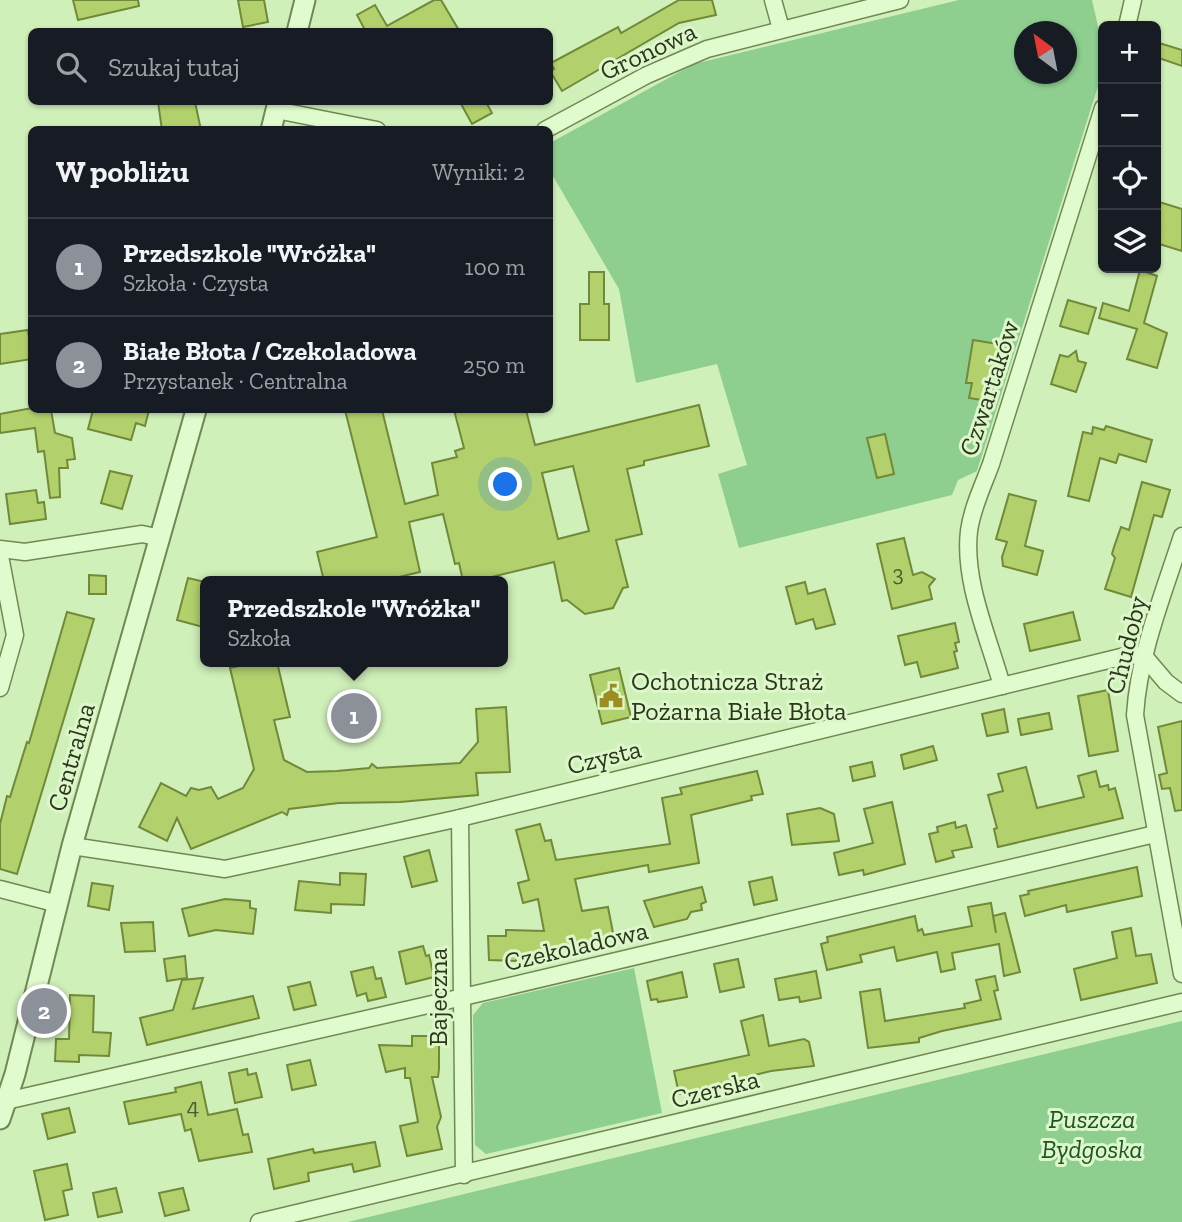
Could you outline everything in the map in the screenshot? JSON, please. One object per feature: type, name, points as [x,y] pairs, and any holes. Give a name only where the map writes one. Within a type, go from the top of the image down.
[{"type":"street","points":[[298,28],[305,0]]},
{"type":"street","points":[[774,0],[781,29]]},
{"type":"street","name":"Gronowa","points":[[552,126],[647,75],[707,49],[900,0]]},
{"type":"street","points":[[1128,21],[1133,0]]},
{"type":"street","points":[[272,126],[277,106],[360,126]]},
{"type":"street","name":"Czwartaków","points":[[1002,685],[972,580],[969,533],[1098,124]]},
{"type":"street","name":"Centralna","points":[[2,1106],[72,846],[162,538],[195,413]]},
{"type":"street","points":[[0,549],[25,552],[142,534],[162,538]]},
{"type":"street","name":"Chudoby","points":[[1182,536],[1143,654],[1137,681],[1135,728],[1182,974]]},
{"type":"street","points":[[0,556],[15,635],[0,688]]},
{"type":"street","points":[[1143,654],[1166,682],[1182,694]]},
{"type":"street","name":"Czysta","points":[[72,846],[225,869],[460,818],[1106,660],[1143,654]]},
{"type":"street","name":"Bajeczna","points":[[460,818],[464,1175]]},
{"type":"street","name":"Czekoladowa","points":[[2,1106],[1155,834]]},
{"type":"street","points":[[0,889],[58,904]]},
{"type":"street","name":"Czerska","points":[[260,1222],[1182,1002]]},
{"type":"green space","points":[[959,0],[1092,0],[1098,26],[1098,86],[977,471],[958,480],[952,495],[739,548],[718,474],[747,465],[717,364],[636,383],[619,289],[553,176],[553,141],[694,64]]},
{"type":"green space","points":[[634,968],[662,1113],[486,1154],[475,1145],[473,1015],[483,1003]]},
{"type":"green space","name":"Puszcza Bydgoska","points":[[1182,1021],[1182,1222],[348,1222]]},
{"type":"building","points":[[73,0],[138,0],[139,6],[78,20]]},
{"type":"building","points":[[238,0],[264,0],[268,22],[243,27]]},
{"type":"building","points":[[434,0],[441,0],[458,28],[364,28],[357,15],[375,5],[387,26]]},
{"type":"building","points":[[679,0],[712,0],[716,15],[679,23],[562,91],[553,76],[553,62],[618,27],[621,33]]},
{"type":"building","points":[[1161,44],[1182,50],[1182,66],[1161,59]]},
{"type":"building","points":[[158,105],[196,105],[200,126],[161,126]]},
{"type":"building","points":[[462,105],[488,105],[492,113],[472,124]]},
{"type":"building","points":[[1161,203],[1182,209],[1182,251],[1161,245]]},
{"type":"building","points":[[589,272],[604,272],[604,304],[609,304],[609,340],[580,340],[580,304],[589,304]]},
{"type":"building","points":[[1139,273],[1157,276],[1144,323],[1167,333],[1157,368],[1127,359],[1137,329],[1099,318],[1103,303],[1129,311]]},
{"type":"building","points":[[1068,300],[1096,308],[1088,334],[1060,326]]},
{"type":"building","points":[[28,330],[28,360],[0,364],[0,334]]},
{"type":"building","points":[[973,340],[998,344],[989,401],[969,398],[972,383],[966,383]]},
{"type":"building","points":[[1076,351],[1078,361],[1086,363],[1076,392],[1051,384],[1060,355],[1068,357]]},
{"type":"building","points":[[699,405],[709,446],[644,461],[644,465],[627,469],[642,534],[616,540],[628,587],[623,588],[613,608],[585,614],[567,600],[562,601],[554,562],[496,576],[462,576],[459,563],[455,564],[443,514],[409,522],[420,572],[403,576],[323,576],[317,552],[377,537],[346,413],[383,413],[405,504],[438,495],[432,463],[457,457],[455,451],[464,448],[455,413],[527,413],[535,445]],"holes":[[[573,466],[589,531],[558,539],[542,473]]]},
{"type":"building","points":[[28,409],[28,413],[52,413],[55,433],[72,438],[75,459],[67,460],[68,468],[59,468],[60,497],[50,498],[44,451],[38,452],[35,428],[0,433],[0,414]]},
{"type":"building","points":[[92,413],[148,413],[145,426],[136,423],[131,440],[88,429]]},
{"type":"building","points":[[1106,426],[1152,440],[1146,462],[1119,454],[1116,463],[1100,458],[1089,501],[1068,496],[1083,432],[1092,434],[1093,427],[1104,430]]},
{"type":"building","points":[[885,434],[894,474],[877,478],[867,438]]},
{"type":"building","points":[[110,471],[132,476],[122,509],[101,503]]},
{"type":"building","points":[[1142,482],[1170,490],[1162,517],[1154,515],[1131,597],[1105,589],[1115,558],[1112,554],[1114,547],[1121,527],[1129,530]]},
{"type":"building","points":[[36,490],[38,503],[44,502],[46,519],[10,524],[6,494]]},
{"type":"building","points":[[1009,494],[1036,501],[1025,546],[1043,551],[1037,575],[1003,566],[1002,557],[1007,542],[996,539]]},
{"type":"building","points":[[904,538],[913,575],[922,572],[935,579],[929,586],[932,599],[892,609],[877,544]]},
{"type":"building","points":[[89,575],[106,576],[106,594],[89,594]]},
{"type":"building","points":[[188,578],[200,581],[200,626],[177,620]]},
{"type":"building","points":[[805,582],[808,594],[825,589],[835,624],[816,629],[813,619],[796,624],[786,587]]},
{"type":"building","points":[[67,612],[94,619],[17,874],[0,869],[0,824],[7,796],[10,797],[27,742],[29,743]]},
{"type":"building","points":[[1073,612],[1080,640],[1030,651],[1024,624]]},
{"type":"building","points":[[955,623],[959,642],[955,643],[957,651],[954,652],[958,668],[921,677],[917,662],[905,665],[898,636]]},
{"type":"building","points":[[278,667],[290,717],[274,720],[284,760],[307,772],[369,768],[372,764],[377,768],[460,763],[478,742],[476,709],[506,707],[510,772],[476,773],[478,795],[400,802],[339,803],[289,809],[287,815],[282,812],[191,849],[177,818],[167,841],[139,827],[161,783],[186,796],[191,788],[199,790],[211,787],[218,799],[243,788],[254,769],[230,668]]},
{"type":"building","name":"Ochotnicza Straż Pożarna Białe Błota","points":[[619,668],[631,717],[602,724],[590,675]]},
{"type":"building","points":[[1108,690],[1118,751],[1089,756],[1078,696]]},
{"type":"building","points":[[1004,709],[1008,732],[987,736],[982,714]]},
{"type":"building","points":[[1049,713],[1052,729],[1021,735],[1018,719]]},
{"type":"building","points":[[1182,721],[1182,810],[1175,811],[1170,788],[1162,789],[1159,775],[1167,773],[1158,727]]},
{"type":"building","points":[[933,746],[937,760],[904,769],[901,755]]},
{"type":"building","points":[[872,762],[875,776],[853,781],[850,767]]},
{"type":"building","points":[[1026,767],[1037,808],[1084,797],[1078,776],[1096,771],[1100,787],[1108,785],[1109,790],[1115,788],[1123,818],[998,847],[994,829],[997,828],[988,795],[1003,791],[998,774]]},
{"type":"building","points":[[757,771],[763,794],[751,796],[752,800],[691,815],[699,863],[649,872],[648,865],[575,879],[582,911],[608,907],[614,938],[516,957],[516,961],[489,960],[488,936],[506,936],[506,930],[544,931],[538,899],[523,903],[518,883],[529,880],[516,830],[540,824],[545,841],[551,840],[556,860],[670,844],[662,798],[682,794],[680,788]]},
{"type":"building","points":[[892,802],[905,864],[864,875],[863,870],[839,875],[834,853],[873,843],[864,809]]},
{"type":"building","points":[[820,808],[834,814],[839,841],[792,845],[787,814]]},
{"type":"building","points":[[955,822],[956,828],[966,825],[972,847],[952,851],[954,857],[936,862],[929,834],[938,832],[937,827]]},
{"type":"building","points":[[429,850],[437,881],[412,887],[404,857]]},
{"type":"building","points":[[1137,867],[1142,896],[1067,912],[1066,905],[1025,916],[1020,896],[1029,894],[1028,891]]},
{"type":"building","points":[[340,873],[366,874],[364,905],[331,904],[331,913],[295,910],[299,881],[340,885]]},
{"type":"building","points":[[772,877],[777,900],[754,905],[749,882]]},
{"type":"building","points":[[92,883],[113,886],[109,910],[88,906]]},
{"type":"building","points":[[702,887],[706,902],[701,904],[702,910],[691,912],[687,919],[654,927],[644,901]]},
{"type":"building","points":[[225,899],[250,901],[250,908],[256,909],[253,934],[216,930],[189,936],[182,909]]},
{"type":"building","points":[[991,903],[993,916],[1005,913],[1020,972],[1004,976],[999,944],[952,953],[955,969],[941,972],[937,952],[897,961],[894,947],[860,955],[862,962],[827,970],[821,944],[828,942],[827,937],[915,916],[918,931],[922,929],[924,935],[972,926],[968,907]]},
{"type":"building","points":[[153,922],[155,951],[125,952],[121,923]]},
{"type":"building","points":[[1131,928],[1136,956],[1151,954],[1157,983],[1081,1000],[1074,969],[1117,958],[1112,932]]},
{"type":"building","points":[[423,946],[426,956],[429,955],[434,977],[406,984],[399,952]]},
{"type":"building","points":[[185,956],[187,978],[167,981],[164,959]]},
{"type":"building","points":[[738,959],[744,987],[720,992],[714,964]]},
{"type":"building","points":[[373,967],[376,979],[381,978],[386,997],[368,1001],[366,993],[357,996],[351,972]]},
{"type":"building","points":[[816,971],[821,998],[800,1002],[799,997],[779,1000],[775,979]]},
{"type":"building","points":[[682,972],[687,997],[658,1002],[657,999],[651,1000],[647,981]]},
{"type":"building","points":[[995,976],[998,990],[994,991],[1001,1019],[942,1031],[919,1038],[919,1042],[868,1048],[860,992],[880,989],[885,1021],[965,1008],[964,1004],[981,1000],[976,980]]},
{"type":"building","points":[[203,978],[193,1009],[253,996],[259,1018],[147,1045],[140,1018],[173,1010],[182,980]]},
{"type":"building","points":[[310,982],[316,1005],[294,1010],[288,987]]},
{"type":"building","points":[[70,995],[94,996],[93,1032],[111,1033],[109,1056],[79,1055],[79,1062],[55,1061],[56,1039],[69,1039]]},
{"type":"building","points":[[763,1015],[769,1046],[804,1039],[809,1042],[814,1066],[771,1071],[679,1094],[674,1071],[749,1055],[741,1021]]},
{"type":"building","points":[[412,1036],[439,1036],[438,1077],[432,1077],[441,1117],[437,1127],[442,1149],[407,1156],[400,1126],[418,1122],[410,1078],[405,1078],[405,1068],[386,1072],[379,1045],[412,1046]]},
{"type":"building","points":[[310,1060],[316,1085],[292,1090],[287,1065]]},
{"type":"building","points":[[247,1069],[248,1075],[256,1073],[262,1097],[235,1103],[229,1073]]},
{"type":"building","points":[[201,1082],[208,1115],[237,1109],[243,1135],[248,1134],[252,1152],[199,1161],[191,1129],[185,1131],[181,1114],[129,1124],[124,1102],[176,1092],[175,1088]]},
{"type":"building","points":[[69,1108],[75,1132],[48,1139],[42,1114]]},
{"type":"building","points":[[375,1142],[380,1166],[354,1172],[352,1164],[308,1173],[309,1181],[274,1189],[268,1159],[313,1149],[314,1153]]},
{"type":"building","points":[[67,1164],[72,1189],[63,1191],[68,1215],[45,1220],[34,1171]]},
{"type":"building","points":[[116,1188],[122,1212],[98,1217],[93,1193]]},
{"type":"building","points":[[183,1188],[189,1210],[165,1216],[159,1193]]},
{"type":"place","name":"Ochotnicza Straż Pożarna Białe Błota","points":[[611,696]]},
{"type":"place","name":"Przedszkole \"Wróżka\"","points":[[354,716]]},
{"type":"place","name":"Białe Błota / Czekoladowa","points":[[44,1011]]}]
